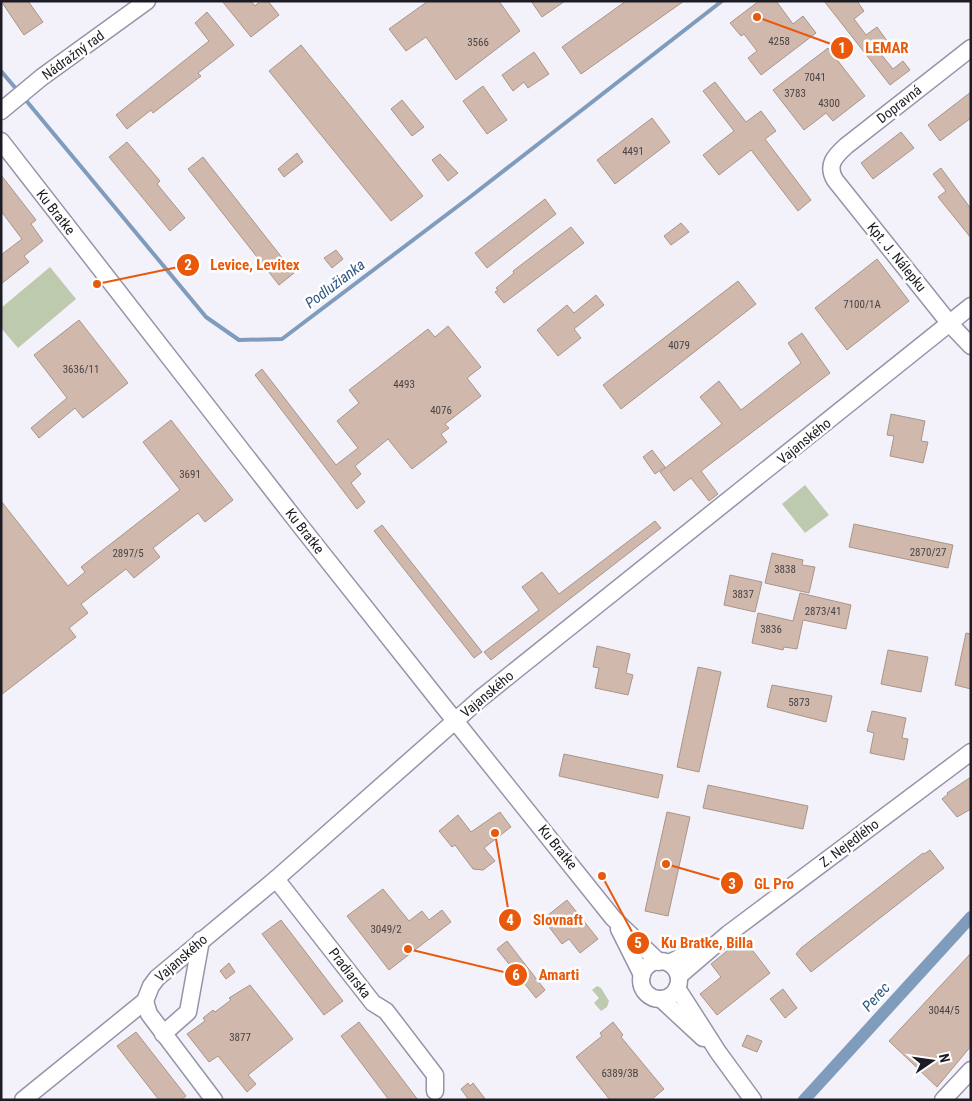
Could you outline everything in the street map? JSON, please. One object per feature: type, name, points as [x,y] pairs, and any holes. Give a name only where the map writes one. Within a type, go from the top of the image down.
[{"type":"street","name":"Nádražný rad","points":[[6,106],[147,1]]},
{"type":"street","name":"Dopravná","points":[[831,164],[835,156],[846,146],[971,48]]},
{"type":"street","name":"Ku Bratke","points":[[1,141],[302,528],[613,918],[671,972],[718,1052],[753,1100]]},
{"type":"street","name":"Kpt. J. Nálepku","points":[[831,164],[831,174],[835,180],[950,324],[971,346]]},
{"type":"street","name":"Vajanského","points":[[23,1100],[145,1001],[151,986],[157,978],[276,879],[455,721],[971,306]]},
{"type":"street","name":"Z. Nejedlého","points":[[671,972],[728,934],[971,752]]},
{"type":"street","name":"Pradiarska","points":[[276,879],[373,1003],[386,1011],[435,1075],[435,1091]]},
{"type":"street","name":"Ku Bratke","points":[[613,918],[642,975]]},
{"type":"street","points":[[163,1034],[188,1012],[201,940]]},
{"type":"street","points":[[649,966],[671,972],[671,996],[661,999],[654,998],[645,991],[641,981],[642,975],[649,966]]},
{"type":"street","name":"Ku Bratke","points":[[661,999],[718,1052]]},
{"type":"street","points":[[145,1001],[148,1014],[214,1100]]},
{"type":"street","points":[[943,1100],[971,1070]]},
{"type":"green space","points":[[50,267],[76,299],[18,348],[1,328],[1,308]]},
{"type":"green space","points":[[805,485],[829,515],[805,533],[782,504]]},
{"type":"green space","points":[[597,986],[601,988],[609,1001],[607,1007],[601,1011],[594,1003],[599,998],[592,990]]},
{"type":"building","points":[[1,1],[28,1],[43,22],[24,35]]},
{"type":"building","points":[[222,1],[251,1],[255,6],[260,1],[268,1],[279,15],[251,37]]},
{"type":"building","points":[[428,1],[499,1],[520,31],[456,80],[426,37],[406,51],[389,29]]},
{"type":"building","points":[[531,1],[565,1],[542,17]]},
{"type":"building","points":[[626,1],[684,1],[581,74],[562,47]]},
{"type":"building","points":[[759,1],[776,1],[793,24],[803,16],[816,33],[761,75],[748,58],[757,51],[744,34],[741,36],[730,23]]},
{"type":"building","points":[[824,1],[857,1],[864,11],[854,19],[866,35],[877,27],[890,45],[880,53],[893,69],[903,61],[910,70],[890,85]]},
{"type":"building","points":[[207,12],[234,45],[198,73],[201,76],[153,113],[151,110],[127,129],[116,115],[209,41],[195,23]]},
{"type":"building","points":[[301,45],[423,196],[391,221],[269,71]]},
{"type":"building","points":[[828,48],[865,96],[833,121],[826,113],[804,130],[773,90]]},
{"type":"building","points":[[534,52],[549,74],[528,88],[524,82],[513,91],[502,75]]},
{"type":"building","points":[[715,82],[746,122],[761,111],[776,131],[765,139],[811,200],[798,211],[751,150],[719,175],[703,155],[734,131],[703,91]]},
{"type":"building","points":[[483,86],[507,120],[487,134],[463,101]]},
{"type":"building","points":[[971,92],[971,118],[940,141],[928,125]]},
{"type":"building","points":[[402,100],[424,127],[412,136],[391,109]]},
{"type":"building","points":[[652,118],[670,142],[615,184],[597,160]]},
{"type":"building","points":[[901,132],[914,148],[873,179],[861,163]]},
{"type":"building","points":[[127,142],[160,181],[157,184],[185,218],[170,231],[109,157]]},
{"type":"building","points":[[297,153],[303,162],[284,177],[278,169]]},
{"type":"building","points":[[440,154],[458,173],[448,181],[432,160]]},
{"type":"building","points":[[203,157],[294,273],[279,285],[188,169]]},
{"type":"building","points":[[941,168],[971,209],[971,238],[938,197],[946,191],[933,174]]},
{"type":"building","points":[[1,175],[36,220],[31,224],[43,241],[24,256],[29,262],[1,284],[1,255],[22,239],[1,211]]},
{"type":"building","points":[[545,199],[556,214],[487,268],[475,253]]},
{"type":"building","points":[[681,223],[689,232],[671,245],[664,236]]},
{"type":"building","points":[[571,227],[584,243],[504,303],[495,292],[498,290],[496,288],[514,273],[513,271]]},
{"type":"building","points":[[336,250],[343,259],[332,268],[324,258]]},
{"type":"building","points":[[877,259],[909,301],[847,350],[815,308]]},
{"type":"building","points":[[738,281],[756,304],[621,409],[603,385]]},
{"type":"building","points":[[596,295],[604,305],[574,329],[581,338],[558,356],[537,330],[567,305],[574,313]]},
{"type":"building","points":[[79,320],[128,383],[83,418],[75,408],[39,438],[31,428],[67,398],[34,355]]},
{"type":"building","points":[[448,326],[481,367],[467,378],[481,396],[445,424],[449,428],[441,434],[447,442],[412,469],[388,439],[355,466],[361,474],[351,483],[365,502],[357,509],[255,375],[262,369],[336,465],[358,448],[337,421],[359,403],[349,390],[428,329],[435,337]]},
{"type":"building","points":[[802,333],[830,373],[701,471],[718,494],[709,501],[691,478],[674,491],[660,472],[722,424],[700,397],[719,381],[741,410],[801,363],[788,343]]},
{"type":"building","points":[[891,414],[925,421],[921,441],[928,442],[923,463],[890,456],[894,436],[887,435]]},
{"type":"building","points":[[171,420],[233,500],[205,522],[198,513],[153,548],[160,557],[134,578],[126,569],[81,604],[88,613],[69,628],[76,637],[1,695],[1,501],[68,586],[85,572],[81,567],[180,490],[143,442]]},
{"type":"building","points":[[652,450],[665,467],[655,474],[643,457]]},
{"type":"building","points":[[655,521],[661,528],[491,660],[484,652],[539,610],[522,587],[542,572],[559,594]]},
{"type":"building","points":[[854,524],[953,545],[948,568],[849,547]]},
{"type":"building","points":[[382,525],[482,652],[474,658],[374,531]]},
{"type":"building","points":[[772,553],[803,560],[802,565],[815,567],[809,593],[765,583]]},
{"type":"building","points":[[730,575],[762,582],[755,612],[724,605]]},
{"type":"building","points":[[800,593],[851,605],[846,629],[803,620],[797,649],[784,647],[783,650],[752,643],[758,613],[793,621]]},
{"type":"building","points":[[966,633],[971,634],[971,689],[955,685]]},
{"type":"building","points":[[597,646],[630,654],[626,673],[633,675],[628,695],[595,688],[599,668],[593,667]]},
{"type":"building","points":[[888,650],[928,657],[921,692],[881,684]]},
{"type":"building","points":[[698,667],[721,672],[699,772],[677,767]]},
{"type":"building","points":[[772,685],[832,696],[826,722],[767,707]]},
{"type":"building","points":[[872,711],[906,718],[902,738],[908,739],[904,760],[870,753],[874,733],[867,731]]},
{"type":"building","points":[[564,754],[663,775],[658,798],[559,776]]},
{"type":"building","points":[[971,777],[971,809],[957,817],[942,799],[947,793]]},
{"type":"building","points":[[708,785],[808,806],[803,829],[703,808]]},
{"type":"building","points":[[500,812],[511,827],[484,848],[495,861],[483,870],[473,869],[455,845],[452,847],[439,831],[458,815],[471,832]]},
{"type":"building","points":[[667,812],[690,817],[668,916],[645,911]]},
{"type":"building","points":[[930,850],[944,868],[811,972],[796,954],[801,948],[923,853]]},
{"type":"building","points":[[383,889],[409,921],[422,911],[429,920],[442,910],[451,922],[389,970],[347,916]]},
{"type":"building","points":[[567,900],[598,939],[580,953],[569,939],[562,944],[543,919]]},
{"type":"building","points":[[281,920],[343,1001],[324,1015],[262,934]]},
{"type":"building","points":[[743,938],[770,973],[717,1015],[700,994],[721,977],[711,964]]},
{"type":"building","points":[[507,941],[545,990],[536,998],[497,949]]},
{"type":"building","name":"Perec","points":[[971,953],[971,1046],[937,1087],[889,1041]]},
{"type":"building","points":[[229,963],[235,972],[226,979],[220,971]]},
{"type":"building","points":[[250,985],[293,1039],[248,1075],[256,1084],[247,1092],[218,1056],[209,1062],[187,1034],[205,1021],[203,1018],[213,1010],[215,1012],[231,1000],[229,998]]},
{"type":"building","points":[[783,989],[797,1008],[785,1018],[770,999]]},
{"type":"building","points":[[359,1022],[418,1100],[389,1100],[341,1036]]},
{"type":"building","points":[[613,1022],[623,1035],[621,1037],[664,1089],[651,1100],[610,1100],[576,1057],[602,1036],[600,1033]]},
{"type":"building","points":[[136,1032],[186,1096],[181,1100],[159,1100],[117,1046]]},
{"type":"building","points":[[747,1035],[762,1041],[757,1052],[742,1046]]},
{"type":"building","points":[[468,1083],[470,1086],[473,1083],[486,1100],[469,1100],[461,1089]]},
{"type":"waterway","name":"Podlužianka","points":[[24,98],[206,317],[239,340],[282,339],[470,197],[722,1]]},
{"type":"waterway","name":"Podlužianka","points":[[1,71],[18,91]]},
{"type":"waterway","name":"Perec","points":[[804,1100],[971,917]]},
{"type":"place","name":"LEMAR","points":[[757,17]]},
{"type":"place","name":"Levice, Levitex","points":[[97,284]]},
{"type":"place","name":"Slovnaft","points":[[495,833]]},
{"type":"place","name":"GL Pro","points":[[666,864]]},
{"type":"place","name":"Ku Bratke, Billa","points":[[602,876]]},
{"type":"place","name":"Amarti","points":[[408,949]]}]
